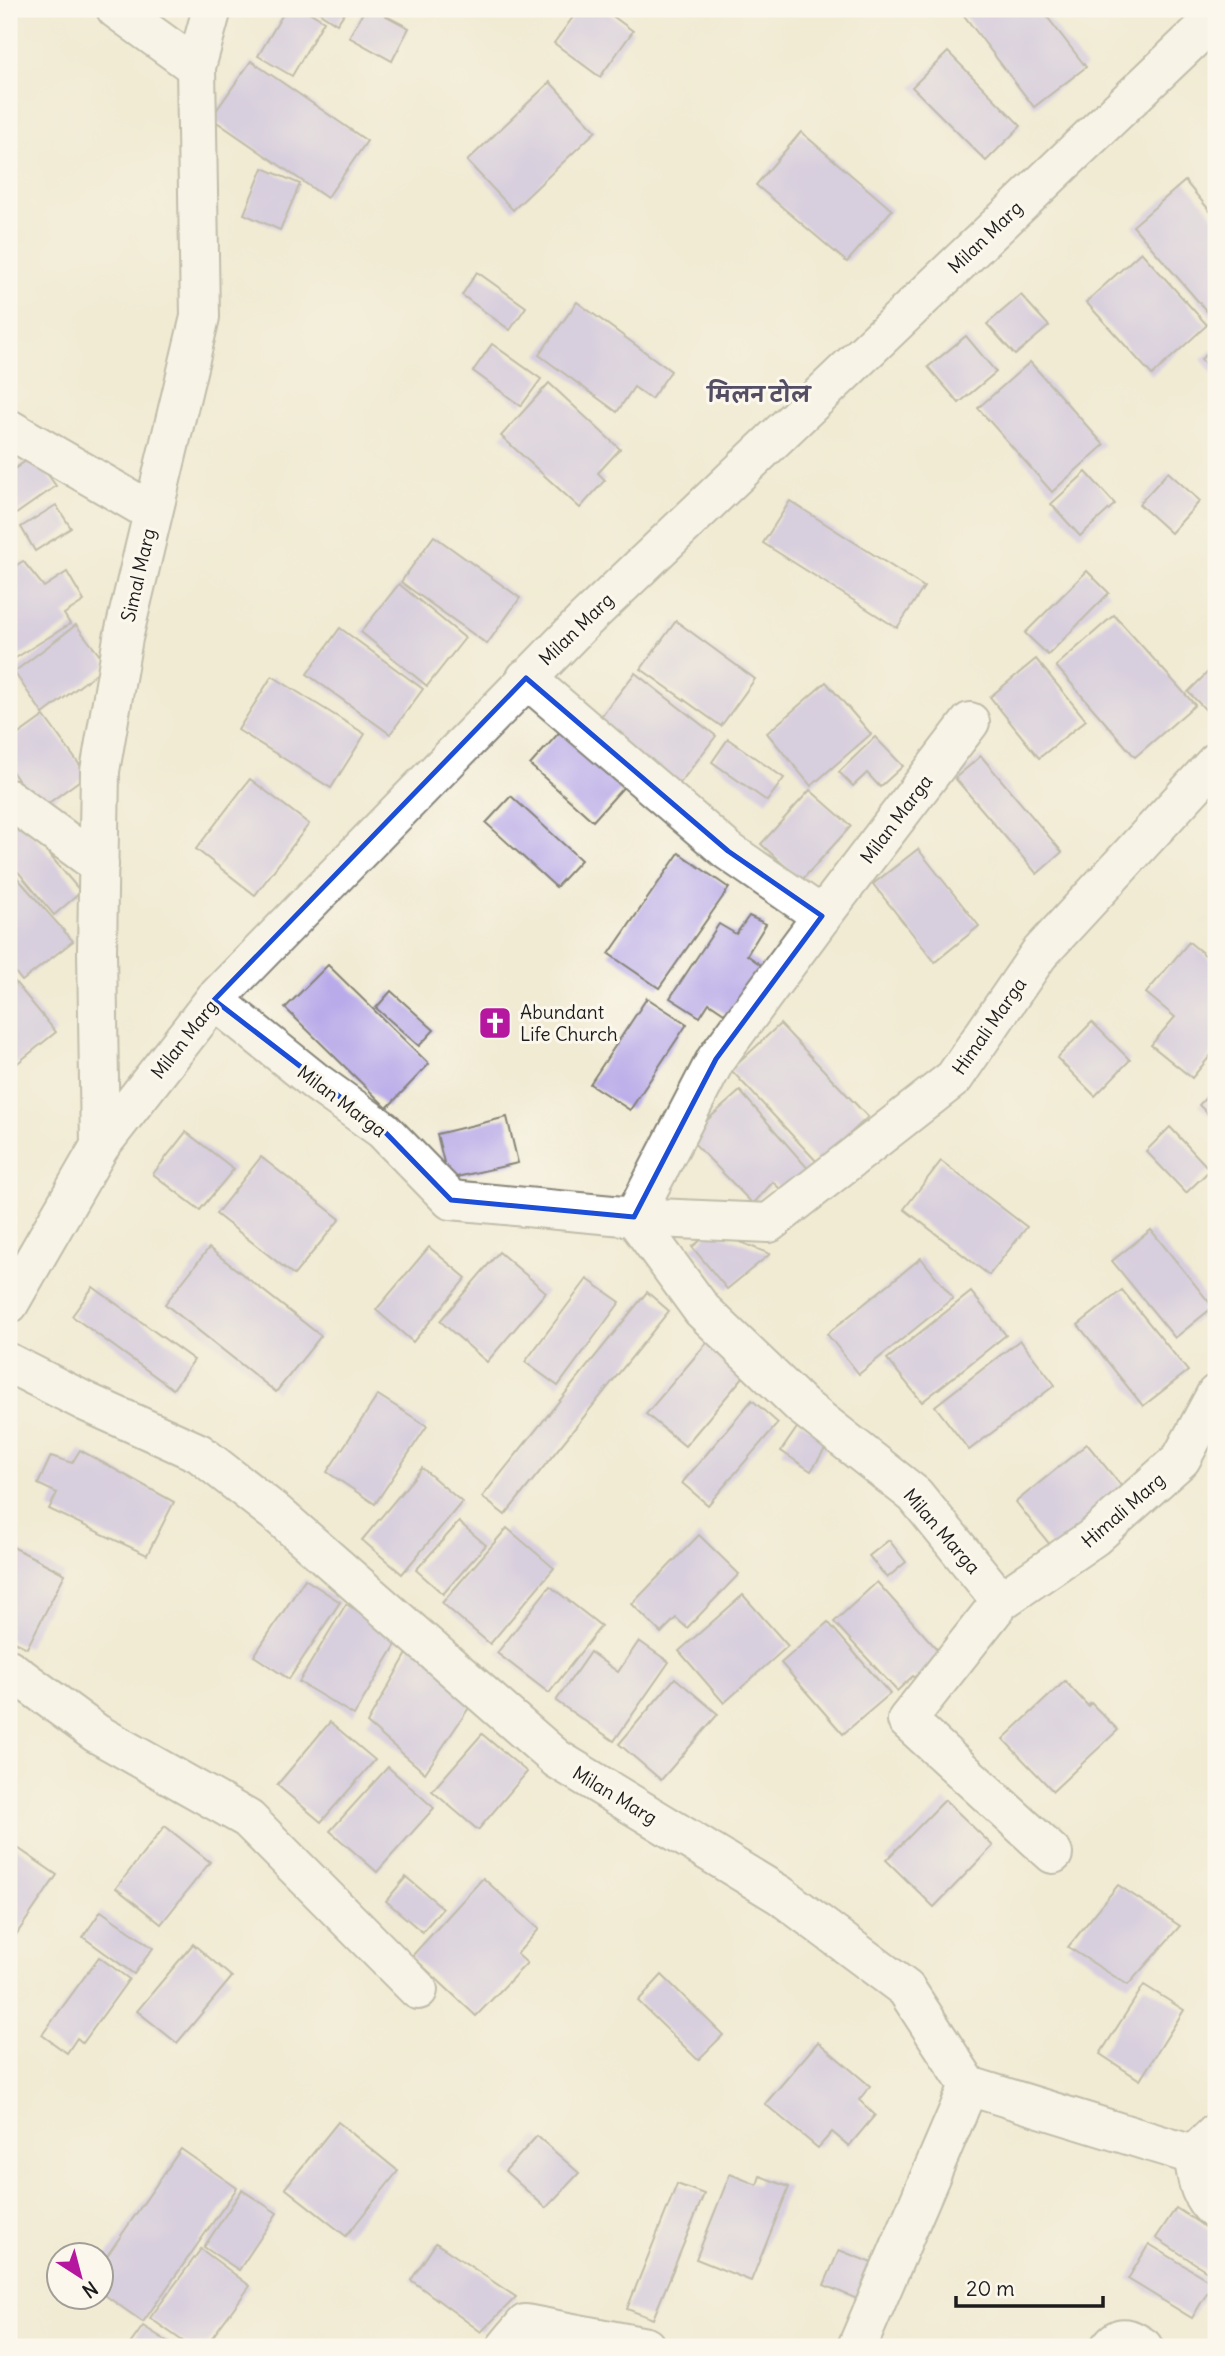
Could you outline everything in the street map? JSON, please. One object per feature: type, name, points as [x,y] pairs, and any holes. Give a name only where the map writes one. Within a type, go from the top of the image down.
[{"type":"street","points":[[116,9],[196,66]]},
{"type":"street","name":"Simal Marg","points":[[100,1146],[97,951],[100,771],[123,638],[200,317],[196,66],[212,9]]},
{"type":"street","name":"Milan Marg","points":[[9,1304],[100,1146],[214,1000],[526,678],[1216,17]]},
{"type":"street","points":[[9,429],[152,512]]},
{"type":"street","points":[[526,678],[729,851],[822,916]]},
{"type":"street","name":"Milan Marga","points":[[634,1217],[716,1059],[970,722]]},
{"type":"street","name":"Himali Marga","points":[[634,1217],[769,1223],[780,1215],[954,1078],[1039,954],[1216,762]]},
{"type":"street","points":[[9,799],[99,865]]},
{"type":"street","name":"Milan Marga","points":[[214,1000],[316,1082],[383,1130],[451,1200],[634,1217],[702,1310],[802,1406],[915,1495],[1002,1601]]},
{"type":"street","name":"Milan Marg","points":[[9,1363],[86,1402],[199,1453],[277,1514],[557,1759],[780,1895],[906,1989],[968,2086]]},
{"type":"street","name":"Himali Marg","points":[[1002,1601],[1094,1537],[1181,1459],[1216,1394]]},
{"type":"street","points":[[1002,1601],[907,1720],[1053,1854]]},
{"type":"street","points":[[9,1670],[96,1733],[248,1819],[418,1990]]},
{"type":"street","points":[[857,2347],[968,2086],[1205,2144],[1198,2184],[1206,2203],[1216,2211]]},
{"type":"street","points":[[506,2347],[525,2324],[646,2347]]},
{"type":"highlighted area","points":[[526,678],[728,851],[822,916],[716,1059],[634,1217],[451,1200],[383,1130],[214,1000]]},
{"type":"building","points":[[286,9],[304,9],[324,21],[292,76],[258,56]]},
{"type":"building","points":[[314,9],[347,9],[337,24]]},
{"type":"building","points":[[365,9],[373,9],[409,28],[392,61],[349,37]]},
{"type":"building","points":[[579,9],[603,9],[633,31],[600,77],[554,43]]},
{"type":"building","points":[[959,9],[1041,9],[1086,67],[1034,107]]},
{"type":"building","points":[[948,52],[1021,126],[986,161],[912,87]]},
{"type":"building","points":[[251,61],[367,141],[327,198],[211,118]]},
{"type":"building","points":[[550,82],[596,131],[513,210],[467,161]]},
{"type":"building","points":[[801,132],[892,210],[847,262],[756,185]]},
{"type":"building","points":[[263,168],[300,184],[280,230],[244,214]]},
{"type":"building","points":[[1185,181],[1216,218],[1216,322],[1133,226]]},
{"type":"building","points":[[1141,252],[1207,325],[1152,375],[1086,302]]},
{"type":"building","points":[[477,272],[526,307],[510,330],[462,295]]},
{"type":"building","points":[[1021,295],[1049,326],[1015,355],[987,324]]},
{"type":"building","points":[[577,302],[671,371],[651,399],[634,387],[617,412],[539,355]]},
{"type":"building","points":[[966,336],[996,372],[959,403],[928,367]]},
{"type":"building","points":[[492,344],[541,379],[521,406],[473,371]]},
{"type":"building","points":[[1216,347],[1216,378],[1201,359]]},
{"type":"building","points":[[1030,362],[1104,445],[1052,492],[978,408]]},
{"type":"building","points":[[549,383],[620,449],[598,473],[605,480],[580,508],[501,436]]},
{"type":"building","points":[[34,455],[56,486],[9,519],[9,473]]},
{"type":"building","points":[[1086,472],[1115,504],[1080,536],[1051,504]]},
{"type":"building","points":[[1168,472],[1200,501],[1171,533],[1139,504]]},
{"type":"building","points":[[790,501],[924,587],[897,628],[763,543]]},
{"type":"building","points":[[56,505],[71,528],[35,551],[21,527]]},
{"type":"building","points":[[434,536],[520,598],[487,644],[401,582]]},
{"type":"building","points":[[23,561],[44,587],[67,572],[84,601],[64,614],[70,624],[9,662],[9,570]]},
{"type":"building","points":[[1087,571],[1109,593],[1048,655],[1025,633]]},
{"type":"building","points":[[399,584],[465,638],[427,686],[361,632]]},
{"type":"building","points":[[1114,615],[1195,705],[1135,757],[1056,666]]},
{"type":"building","points":[[676,621],[755,679],[721,726],[641,669]]},
{"type":"building","points":[[76,625],[107,665],[43,714],[14,672]]},
{"type":"building","points":[[340,628],[423,689],[390,734],[307,674]]},
{"type":"building","points":[[1036,659],[1086,720],[1039,758],[990,697]]},
{"type":"building","points":[[1214,666],[1216,668],[1216,720],[1188,692]]},
{"type":"building","points":[[635,673],[716,736],[677,787],[595,724]]},
{"type":"building","points":[[272,676],[365,734],[331,788],[238,730]]},
{"type":"building","points":[[826,682],[871,734],[811,786],[767,733]]},
{"type":"building","points":[[44,716],[87,775],[39,810],[9,767],[9,741]]},
{"type":"building","points":[[566,725],[628,782],[593,821],[530,765]]},
{"type":"building","points":[[875,737],[903,766],[880,787],[867,773],[853,786],[839,772]]},
{"type":"building","points":[[728,739],[784,778],[767,801],[712,762]]},
{"type":"building","points":[[981,756],[1062,852],[1037,874],[955,778]]},
{"type":"building","points":[[250,779],[309,824],[255,895],[196,849]]},
{"type":"building","points":[[810,790],[851,826],[801,881],[761,844]]},
{"type":"building","points":[[511,796],[581,860],[556,887],[486,823]]},
{"type":"building","points":[[15,814],[81,892],[54,915],[9,861],[9,819]]},
{"type":"building","points":[[918,849],[979,926],[935,962],[873,884]]},
{"type":"building","points":[[679,853],[729,888],[659,988],[609,954]]},
{"type":"building","points":[[13,873],[73,941],[22,981],[9,964],[9,877]]},
{"type":"building","points":[[749,916],[766,924],[747,955],[765,968],[727,1015],[709,1003],[700,1017],[670,998],[719,924],[736,934]]},
{"type":"building","points":[[1189,942],[1216,964],[1216,1049],[1192,1078],[1151,1045],[1175,1017],[1146,993]]},
{"type":"building","points":[[328,965],[429,1064],[387,1108],[285,1008]]},
{"type":"building","points":[[9,977],[56,1032],[9,1070]]},
{"type":"building","points":[[391,991],[434,1030],[419,1046],[376,1008]]},
{"type":"building","points":[[647,998],[687,1024],[630,1110],[590,1084]]},
{"type":"building","points":[[1092,1022],[1130,1060],[1095,1096],[1057,1058]]},
{"type":"building","points":[[780,1024],[868,1117],[818,1163],[731,1070]]},
{"type":"building","points":[[1216,1087],[1216,1122],[1199,1105]]},
{"type":"building","points":[[740,1091],[811,1172],[787,1196],[773,1182],[753,1204],[688,1137]]},
{"type":"building","points":[[507,1117],[518,1163],[448,1179],[437,1134]]},
{"type":"building","points":[[1170,1127],[1210,1170],[1186,1193],[1146,1151]]},
{"type":"building","points":[[186,1132],[234,1169],[200,1210],[153,1174]]},
{"type":"building","points":[[261,1157],[340,1219],[294,1275],[216,1214]]},
{"type":"building","points":[[941,1161],[1027,1227],[989,1275],[904,1209]]},
{"type":"building","points":[[1151,1230],[1213,1307],[1175,1338],[1112,1261]]},
{"type":"building","points":[[713,1231],[770,1254],[727,1289],[692,1247]]},
{"type":"building","points":[[429,1247],[466,1278],[413,1342],[376,1310]]},
{"type":"building","points":[[209,1248],[321,1336],[276,1392],[165,1304]]},
{"type":"building","points":[[499,1252],[546,1292],[487,1362],[440,1321]]},
{"type":"building","points":[[921,1258],[953,1298],[859,1374],[827,1334]]},
{"type":"building","points":[[587,1279],[620,1302],[558,1386],[525,1362]]},
{"type":"building","points":[[93,1287],[194,1360],[173,1389],[72,1316]]},
{"type":"building","points":[[1122,1290],[1188,1371],[1143,1406],[1078,1325]]},
{"type":"building","points":[[647,1292],[669,1311],[505,1515],[482,1497]]},
{"type":"building","points":[[971,1292],[1006,1335],[922,1402],[887,1359]]},
{"type":"building","points":[[711,1338],[749,1370],[685,1446],[646,1414]]},
{"type":"building","points":[[1020,1340],[1055,1385],[969,1450],[935,1406]]},
{"type":"building","points":[[378,1395],[427,1426],[375,1504],[327,1472]]},
{"type":"building","points":[[752,1400],[778,1423],[708,1505],[682,1483]]},
{"type":"building","points":[[801,1422],[830,1441],[811,1471],[781,1451]]},
{"type":"building","points":[[1087,1444],[1127,1493],[1055,1551],[1016,1502]]},
{"type":"building","points":[[80,1450],[174,1502],[147,1555],[49,1509],[57,1493],[38,1484],[51,1456],[72,1463]]},
{"type":"building","points":[[422,1468],[462,1502],[402,1574],[362,1540]]},
{"type":"building","points":[[459,1522],[486,1545],[443,1594],[416,1570]]},
{"type":"building","points":[[507,1528],[554,1568],[490,1644],[442,1603]]},
{"type":"building","points":[[699,1535],[739,1574],[687,1628],[676,1618],[661,1633],[632,1604]]},
{"type":"building","points":[[889,1540],[906,1562],[887,1578],[869,1556]]},
{"type":"building","points":[[9,1545],[65,1574],[27,1648],[9,1639]]},
{"type":"building","points":[[305,1579],[340,1602],[289,1679],[254,1656]]},
{"type":"building","points":[[877,1582],[944,1657],[918,1681],[913,1676],[897,1691],[834,1622]]},
{"type":"building","points":[[550,1586],[601,1626],[549,1693],[497,1653]]},
{"type":"building","points":[[743,1595],[788,1646],[724,1703],[679,1651]]},
{"type":"building","points":[[346,1604],[401,1636],[354,1715],[299,1682]]},
{"type":"building","points":[[828,1622],[890,1694],[843,1734],[781,1663]]},
{"type":"building","points":[[416,1638],[479,1693],[425,1773],[367,1723]]},
{"type":"building","points":[[639,1641],[669,1662],[614,1741],[556,1701],[590,1652],[618,1672]]},
{"type":"building","points":[[675,1678],[718,1714],[661,1780],[619,1744]]},
{"type":"building","points":[[1065,1681],[1088,1706],[1091,1703],[1118,1730],[1053,1791],[1003,1739]]},
{"type":"building","points":[[330,1722],[375,1760],[321,1822],[277,1785]]},
{"type":"building","points":[[482,1734],[527,1772],[478,1830],[432,1791]]},
{"type":"building","points":[[388,1767],[434,1808],[377,1872],[330,1831]]},
{"type":"building","points":[[945,1800],[993,1846],[934,1907],[886,1860]]},
{"type":"building","points":[[165,1826],[210,1862],[161,1924],[116,1888]]},
{"type":"building","points":[[9,1842],[57,1875],[9,1945]]},
{"type":"building","points":[[406,1877],[443,1908],[422,1932],[386,1901]]},
{"type":"building","points":[[483,1878],[539,1929],[517,1954],[527,1963],[476,2016],[412,1956]]},
{"type":"building","points":[[1118,1885],[1180,1926],[1128,1985],[1068,1947]]},
{"type":"building","points":[[101,1911],[153,1948],[134,1974],[83,1937]]},
{"type":"building","points":[[193,1944],[232,1977],[177,2043],[137,2011]]},
{"type":"building","points":[[99,1957],[129,1979],[83,2043],[77,2038],[67,2053],[42,2035]]},
{"type":"building","points":[[662,1975],[723,2035],[698,2060],[638,2001]]},
{"type":"building","points":[[1144,1985],[1184,2010],[1140,2080],[1100,2054]]},
{"type":"building","points":[[818,2042],[870,2086],[859,2100],[875,2115],[849,2146],[832,2132],[818,2148],[765,2104]]},
{"type":"building","points":[[338,2122],[398,2171],[346,2236],[285,2188]]},
{"type":"building","points":[[537,2136],[579,2173],[546,2208],[505,2171]]},
{"type":"building","points":[[181,2149],[237,2188],[143,2322],[116,2303],[116,2243]]},
{"type":"building","points":[[730,2174],[757,2185],[760,2176],[789,2187],[751,2281],[696,2259]]},
{"type":"building","points":[[677,2184],[704,2194],[653,2319],[627,2309]]},
{"type":"building","points":[[242,2190],[277,2213],[239,2270],[204,2247]]},
{"type":"building","points":[[1176,2208],[1216,2234],[1216,2277],[1156,2238]]},
{"type":"building","points":[[436,2243],[516,2297],[481,2332],[411,2280]]},
{"type":"building","points":[[1149,2244],[1213,2283],[1192,2318],[1128,2279]]},
{"type":"building","points":[[201,2249],[250,2286],[205,2347],[191,2347],[150,2318]]},
{"type":"building","points":[[839,2250],[872,2263],[857,2299],[824,2285]]},
{"type":"building","points":[[143,2326],[176,2347],[128,2347]]},
{"type":"place","name":"Abundant Life Church","points":[[495,1023]]},
{"type":"district","name":"मिलन टोल","points":[[759,395]]}]
